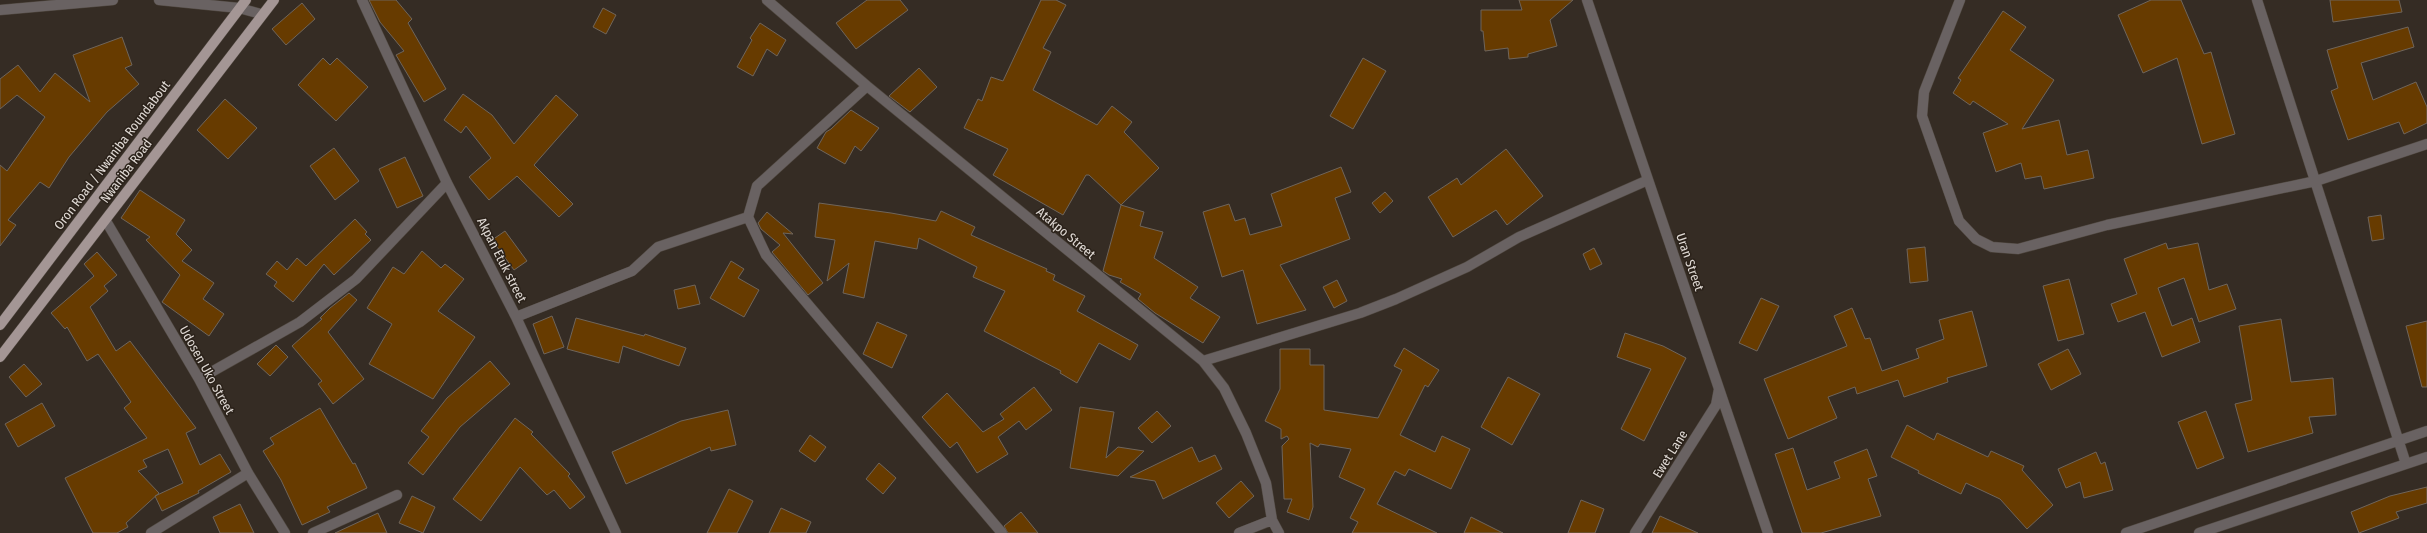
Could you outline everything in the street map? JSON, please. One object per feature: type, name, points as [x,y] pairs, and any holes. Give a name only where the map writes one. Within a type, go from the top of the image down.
[{"type":"main road","name":"Oron Road / Nwaniba Roundabout","points":[[0,325],[246,0]]},
{"type":"main road","name":"Nwaniba Road","points":[[0,357],[106,221],[261,14],[274,0]]},
{"type":"street","points":[[4,10],[12,0]]},
{"type":"street","points":[[4,10],[113,0]]},
{"type":"street","points":[[159,0],[239,8],[261,14]]},
{"type":"street","name":"Akpan Etuk street","points":[[362,0],[447,183],[516,317],[616,533]]},
{"type":"street","name":"Atakpo Street","points":[[767,0],[866,86],[1203,361],[1224,388],[1246,433],[1266,482],[1272,520],[1281,532]]},
{"type":"street","name":"Uran Street","points":[[1587,0],[1768,533]]},
{"type":"street","points":[[1960,0],[1924,92],[1922,116],[1959,221],[1976,238],[1992,247],[2018,249],[2107,225],[2316,181],[2427,144]]},
{"type":"street","points":[[2257,0],[2406,464]]},
{"type":"street","points":[[866,86],[757,186],[748,216],[766,255],[1002,533]]},
{"type":"street","points":[[1203,361],[1360,313],[1396,299],[1467,267],[1519,237],[1648,180]]},
{"type":"street","points":[[200,379],[300,322],[356,279],[447,183]]},
{"type":"street","points":[[516,317],[632,271],[658,247],[748,216]]},
{"type":"street","name":"Udosen Uko Street","points":[[106,221],[200,379],[248,473],[285,533]]},
{"type":"street","name":"Ewet Lane","points":[[1636,533],[1716,405],[1719,386]]},
{"type":"street","points":[[2126,533],[2427,431]]},
{"type":"street","points":[[2199,533],[2427,457]]},
{"type":"street","points":[[151,533],[248,473]]},
{"type":"street","points":[[313,533],[397,495]]},
{"type":"street","points":[[1239,533],[1272,520]]},
{"type":"building","points":[[369,0],[396,0],[412,19],[408,23],[446,89],[424,102],[396,55],[404,51],[380,22]]},
{"type":"building","points":[[867,0],[900,0],[908,10],[856,49],[836,23]]},
{"type":"building","points":[[1041,0],[1056,0],[1066,5],[1043,48],[1051,52],[1033,90],[1097,125],[1112,106],[1132,122],[1124,132],[1159,168],[1121,205],[1089,175],[1086,175],[1063,215],[993,175],[1008,149],[964,128],[978,99],[982,101],[991,77],[1003,81]]},
{"type":"building","points":[[1519,0],[1573,0],[1550,20],[1557,46],[1528,54],[1528,57],[1509,59],[1508,48],[1485,51],[1483,31],[1481,31],[1481,10],[1522,10]]},
{"type":"building","points":[[2151,0],[2181,0],[2204,54],[2211,52],[2235,134],[2202,144],[2177,58],[2143,73],[2118,15]]},
{"type":"building","points":[[2330,0],[2399,0],[2402,12],[2333,22]]},
{"type":"building","points":[[302,3],[315,19],[286,45],[272,29]]},
{"type":"building","points":[[603,8],[616,15],[606,34],[593,27]]},
{"type":"building","points":[[2003,11],[2026,27],[2010,50],[2054,80],[2022,129],[2059,120],[2067,155],[2088,150],[2094,178],[2044,189],[2041,176],[2025,179],[2021,163],[1996,172],[1983,133],[2008,124],[1973,101],[1970,105],[1953,93],[1961,80],[1958,78]]},
{"type":"building","points":[[760,23],[786,40],[777,56],[767,49],[753,76],[737,67],[752,40],[750,38]]},
{"type":"building","points":[[2408,27],[2414,47],[2361,63],[2373,100],[2416,82],[2427,107],[2427,123],[2404,134],[2399,122],[2348,140],[2331,91],[2338,88],[2327,50]]},
{"type":"building","points":[[122,37],[132,65],[125,68],[139,84],[107,112],[69,157],[49,188],[40,182],[8,220],[16,225],[0,246],[0,165],[7,171],[45,117],[17,95],[0,109],[0,79],[18,65],[40,92],[55,73],[90,102],[73,55]]},
{"type":"building","points":[[323,58],[330,65],[337,58],[368,87],[336,121],[298,85]]},
{"type":"building","points":[[1363,58],[1386,71],[1353,129],[1330,116]]},
{"type":"building","points":[[919,68],[937,87],[910,112],[889,96]]},
{"type":"building","points":[[463,94],[492,115],[514,144],[556,95],[578,115],[534,165],[573,204],[559,217],[517,176],[489,200],[469,177],[491,158],[466,126],[461,133],[444,120]]},
{"type":"building","points":[[225,99],[257,128],[228,159],[197,130]]},
{"type":"building","points":[[851,110],[879,128],[861,151],[855,146],[845,164],[817,148],[826,132]]},
{"type":"building","points":[[334,148],[359,181],[335,200],[310,166]]},
{"type":"building","points":[[1506,149],[1543,196],[1507,225],[1496,210],[1453,237],[1428,197],[1457,178],[1461,185]]},
{"type":"building","points":[[405,157],[423,196],[397,208],[379,169]]},
{"type":"building","points":[[1341,167],[1351,192],[1335,198],[1350,239],[1280,265],[1306,310],[1257,324],[1243,270],[1222,277],[1203,212],[1229,204],[1235,221],[1245,218],[1250,235],[1282,226],[1271,194]]},
{"type":"building","points":[[140,190],[185,220],[176,234],[192,250],[182,261],[214,283],[203,299],[224,314],[209,336],[162,302],[180,275],[146,240],[150,237],[121,218]]},
{"type":"building","points":[[1385,192],[1393,201],[1380,213],[1372,203]]},
{"type":"building","points":[[819,203],[936,221],[941,211],[975,227],[971,235],[1047,269],[1046,271],[1055,275],[1053,280],[1085,296],[1077,311],[1138,345],[1130,360],[1099,343],[1077,383],[1060,373],[1061,371],[984,331],[1005,291],[973,277],[977,267],[919,238],[917,249],[875,241],[864,298],[843,293],[849,263],[827,281],[835,240],[815,237]]},
{"type":"building","points":[[1121,205],[1144,212],[1140,226],[1163,232],[1154,258],[1198,287],[1190,298],[1220,317],[1203,343],[1155,313],[1138,299],[1141,294],[1120,282],[1122,279],[1109,275],[1103,271]]},
{"type":"building","points":[[767,212],[793,234],[783,233],[823,283],[808,295],[772,252],[780,245],[761,229],[758,223]]},
{"type":"building","points":[[2381,215],[2384,239],[2372,241],[2368,217]]},
{"type":"building","points":[[355,219],[367,232],[365,234],[371,240],[334,275],[324,264],[293,302],[274,286],[277,282],[266,274],[277,261],[287,270],[297,258],[306,266]]},
{"type":"building","points":[[505,231],[527,261],[514,270],[492,240]]},
{"type":"building","points":[[2166,243],[2168,249],[2198,243],[2209,290],[2227,284],[2236,309],[2199,322],[2184,278],[2158,288],[2172,326],[2192,318],[2200,342],[2162,357],[2145,312],[2118,322],[2111,304],[2137,294],[2124,259]]},
{"type":"building","points":[[1925,247],[1928,281],[1910,283],[1907,249]]},
{"type":"building","points":[[1594,248],[1602,264],[1590,270],[1583,254]]},
{"type":"building","points":[[422,251],[441,268],[445,264],[464,279],[438,311],[475,337],[433,399],[369,364],[392,324],[367,308],[393,267],[404,274]]},
{"type":"building","points":[[97,252],[117,275],[104,286],[108,291],[90,307],[116,351],[130,341],[196,428],[186,433],[200,465],[220,454],[231,472],[198,491],[199,493],[162,511],[155,496],[126,523],[128,527],[117,533],[93,533],[65,478],[147,438],[124,408],[131,402],[98,354],[87,361],[67,327],[65,329],[51,313],[94,276],[84,264]],"holes":[[[168,449],[183,483],[156,495],[159,493],[138,471],[147,467],[143,460]]]},
{"type":"building","points":[[731,261],[744,269],[738,278],[759,290],[744,317],[710,298]]},
{"type":"building","points":[[2069,279],[2084,334],[2058,341],[2043,286]]},
{"type":"building","points":[[1337,280],[1347,301],[1334,308],[1323,287]]},
{"type":"building","points":[[695,285],[700,304],[678,309],[674,290]]},
{"type":"building","points":[[349,293],[357,300],[328,332],[364,379],[333,404],[318,384],[322,381],[292,346],[322,319],[320,318],[330,308]]},
{"type":"building","points":[[1761,298],[1779,306],[1757,351],[1739,343]]},
{"type":"building","points":[[1852,308],[1865,339],[1870,338],[1882,371],[1919,358],[1916,349],[1944,339],[1939,320],[1972,311],[1987,366],[1947,378],[1948,382],[1904,397],[1898,380],[1857,394],[1855,387],[1828,397],[1837,418],[1788,439],[1764,379],[1847,346],[1834,316]]},
{"type":"building","points":[[552,316],[564,347],[544,354],[533,324]]},
{"type":"building","points":[[576,318],[644,336],[645,334],[686,348],[679,366],[623,346],[619,363],[567,349]]},
{"type":"building","points":[[2281,319],[2291,382],[2333,378],[2336,415],[2309,417],[2313,433],[2248,452],[2235,404],[2252,400],[2239,326]]},
{"type":"building","points":[[2427,321],[2427,387],[2422,387],[2406,326]]},
{"type":"building","points":[[877,322],[907,335],[892,368],[863,354]]},
{"type":"building","points":[[1625,333],[1663,346],[1686,358],[1644,441],[1621,429],[1651,369],[1617,357]]},
{"type":"building","points":[[276,345],[288,357],[270,376],[257,364]]},
{"type":"building","points":[[1404,348],[1439,370],[1428,387],[1425,385],[1400,435],[1435,452],[1442,436],[1470,449],[1451,489],[1409,469],[1405,476],[1395,471],[1377,504],[1437,533],[1352,533],[1358,522],[1350,518],[1365,489],[1339,477],[1351,449],[1320,444],[1318,447],[1310,443],[1313,507],[1309,520],[1287,512],[1292,499],[1284,499],[1282,446],[1289,439],[1287,436],[1281,439],[1281,429],[1265,421],[1280,389],[1280,349],[1310,349],[1310,365],[1324,365],[1324,410],[1378,418],[1402,370],[1394,366]]},
{"type":"building","points":[[2068,349],[2081,374],[2051,390],[2038,364]]},
{"type":"building","points":[[490,361],[510,384],[460,427],[423,475],[408,463],[429,437],[421,431],[447,398]]},
{"type":"building","points":[[24,364],[42,384],[26,397],[9,377]]},
{"type":"building","points":[[1508,377],[1540,394],[1512,445],[1481,427]]},
{"type":"building","points":[[1034,387],[1052,410],[1026,430],[1019,421],[998,437],[1008,454],[977,473],[957,442],[950,448],[922,417],[947,393],[983,432],[1004,419],[1000,414]]},
{"type":"building","points":[[42,403],[55,426],[18,447],[5,424]]},
{"type":"building","points":[[1080,407],[1114,412],[1106,458],[1118,447],[1144,451],[1118,476],[1070,468]]},
{"type":"building","points":[[320,408],[353,464],[355,463],[367,488],[327,507],[330,512],[302,525],[281,480],[263,451],[274,444],[270,438]]},
{"type":"building","points":[[728,410],[736,445],[711,451],[710,447],[626,484],[612,452],[681,421]]},
{"type":"building","points":[[1157,411],[1171,426],[1152,443],[1138,428]]},
{"type":"building","points":[[2206,411],[2224,458],[2197,469],[2178,422]]},
{"type":"building","points":[[515,418],[533,432],[531,434],[570,474],[568,476],[585,497],[570,509],[554,490],[547,495],[520,467],[481,521],[453,499]]},
{"type":"building","points":[[1907,425],[1934,440],[1937,433],[1988,457],[1991,451],[2024,466],[2022,470],[2053,505],[2027,529],[2000,499],[1966,483],[1961,494],[1918,473],[1919,471],[1891,457]]},
{"type":"building","points":[[810,435],[826,447],[815,462],[799,451]]},
{"type":"building","points":[[1192,447],[1199,462],[1215,455],[1222,469],[1163,499],[1155,481],[1130,477]]},
{"type":"building","points":[[1793,448],[1807,490],[1840,478],[1834,462],[1867,449],[1877,476],[1868,479],[1881,516],[1821,533],[1802,533],[1775,454]]},
{"type":"building","points":[[2096,452],[2101,464],[2105,462],[2113,490],[2084,498],[2080,482],[2066,488],[2058,469]]},
{"type":"building","points":[[879,463],[896,478],[883,494],[866,479]]},
{"type":"building","points":[[1241,481],[1254,496],[1229,518],[1216,503]]},
{"type":"building","points":[[2427,487],[2427,503],[2396,512],[2399,518],[2359,533],[2351,512],[2390,496]]},
{"type":"building","points":[[729,489],[753,501],[737,533],[707,533]]},
{"type":"building","points":[[412,496],[435,507],[423,533],[399,523]]},
{"type":"building","points":[[1581,500],[1604,509],[1595,533],[1568,533]]},
{"type":"building","points":[[240,504],[254,533],[220,533],[213,517]]},
{"type":"building","points":[[781,508],[811,522],[806,533],[769,533]]},
{"type":"building","points":[[1021,512],[1038,533],[1008,533],[1004,526]]},
{"type":"building","points":[[378,513],[387,533],[335,533]]},
{"type":"building","points":[[1660,516],[1698,533],[1652,533]]},
{"type":"building","points":[[1471,517],[1503,533],[1464,533]]}]
